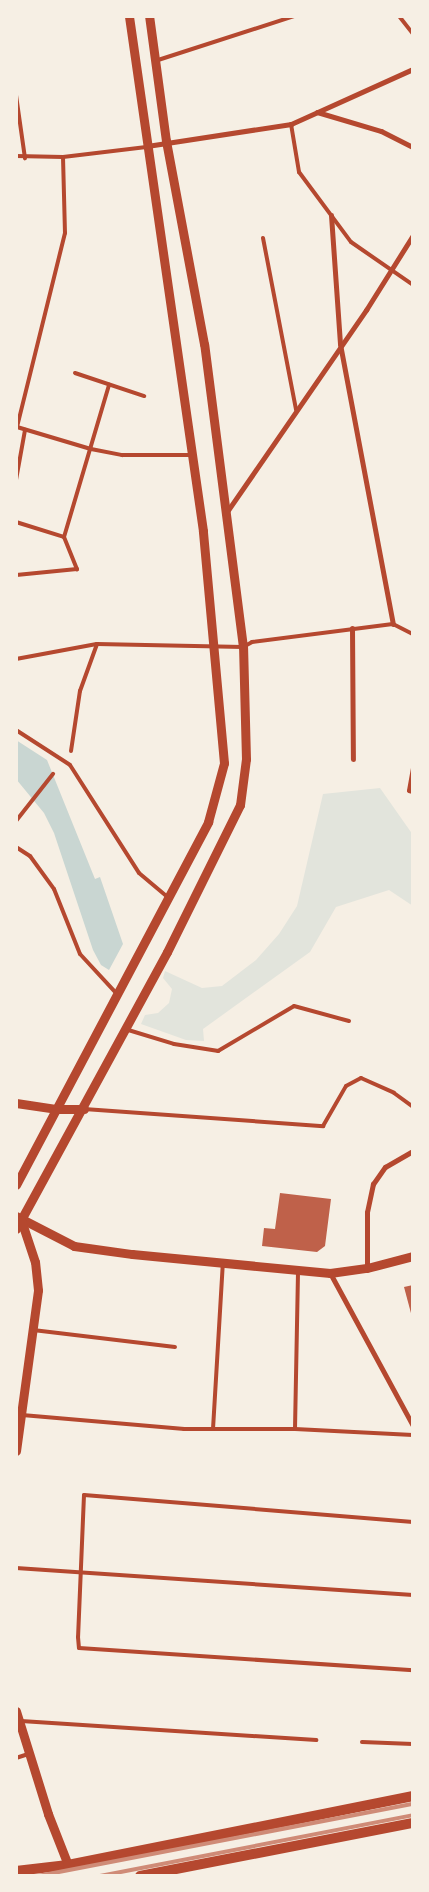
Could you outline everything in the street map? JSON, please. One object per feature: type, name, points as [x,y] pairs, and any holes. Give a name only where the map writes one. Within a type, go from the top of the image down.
[{"type":"main road","points":[[16,1870],[68,1865],[413,1796]]},
{"type":"main road","points":[[140,1876],[413,1823]]},
{"type":"main road","points":[[68,1865],[73,1876]]},
{"type":"street","points":[[16,1185],[208,822],[224,763],[214,648],[192,455],[146,146],[129,16]]},
{"type":"street","points":[[16,1229],[19,1218],[84,1109],[240,805],[246,759],[243,646],[204,344],[166,141],[149,16]]},
{"type":"street","points":[[146,146],[166,141],[291,124],[413,69]]},
{"type":"street","points":[[317,112],[381,131],[413,147]]},
{"type":"street","points":[[331,216],[340,344],[351,411],[393,624]]},
{"type":"street","points":[[225,515],[340,344],[366,310],[389,270],[413,235]]},
{"type":"street","points":[[352,628],[353,759]]},
{"type":"street","points":[[16,1103],[56,1109],[84,1109]]},
{"type":"street","points":[[367,1268],[367,1212],[373,1184],[385,1167],[413,1151]]},
{"type":"street","points":[[19,1218],[74,1246],[222,1263],[330,1273],[367,1268],[413,1256]]},
{"type":"street","points":[[16,1452],[38,1290],[35,1262],[19,1218]]},
{"type":"street","points":[[330,1273],[413,1426]]},
{"type":"street","points":[[16,1711],[68,1865]]},
{"type":"lane","points":[[155,61],[294,16]]},
{"type":"lane","points":[[399,16],[413,34]]},
{"type":"lane","points":[[16,96],[25,158]]},
{"type":"lane","points":[[291,124],[299,172],[331,216],[351,242],[413,285]]},
{"type":"lane","points":[[16,156],[25,158],[64,157],[146,146]]},
{"type":"lane","points":[[64,157],[66,233],[17,428],[90,449],[122,455],[192,455]]},
{"type":"lane","points":[[263,238],[296,410]]},
{"type":"lane","points":[[76,373],[144,396]]},
{"type":"lane","points":[[16,576],[77,569],[64,537],[109,384]]},
{"type":"lane","points":[[16,480],[25,430]]},
{"type":"lane","points":[[16,522],[64,537]]},
{"type":"lane","points":[[16,659],[96,644],[214,648],[243,646],[352,628],[393,624],[413,634]]},
{"type":"lane","points":[[71,751],[80,691],[96,644]]},
{"type":"lane","points":[[16,730],[70,765],[139,873],[168,898]]},
{"type":"lane","points":[[413,768],[409,791],[413,792]]},
{"type":"lane","points":[[16,821],[53,774]]},
{"type":"lane","points":[[16,847],[30,856],[54,888],[80,954],[117,995]]},
{"type":"lane","points":[[125,1029],[174,1044],[218,1051],[294,1006],[350,1021]]},
{"type":"lane","points":[[84,1109],[323,1126],[346,1086],[361,1078],[394,1093],[413,1108]]},
{"type":"lane","points":[[213,1429],[222,1263]]},
{"type":"lane","points":[[294,1429],[298,1270]]},
{"type":"lane","points":[[32,1330],[175,1347]]},
{"type":"lane","points":[[22,1415],[213,1429],[294,1429],[413,1435]]},
{"type":"lane","points":[[413,1522],[84,1495],[79,1648],[413,1670]]},
{"type":"lane","points":[[16,1568],[81,1575],[225,1580],[413,1595]]},
{"type":"lane","points":[[18,1721],[316,1740]]},
{"type":"lane","points":[[362,1742],[413,1744]]},
{"type":"lane","points":[[16,1758],[29,1754]]},
{"type":"shaded area","points":[[16,740],[47,760],[95,879],[100,877],[123,944],[109,970],[101,965],[93,950],[54,833],[44,813],[16,779]]},
{"type":"shaded area","points":[[380,788],[413,835],[413,906],[389,890],[336,907],[310,952],[203,1029],[204,1041],[186,1040],[141,1024],[145,1015],[158,1013],[169,1003],[172,989],[163,978],[165,971],[202,988],[222,986],[256,960],[279,934],[297,906],[323,794]]},
{"type":"building","points":[[280,1193],[331,1199],[325,1246],[317,1252],[262,1246],[264,1228],[275,1229]]},
{"type":"building","points":[[413,1285],[413,1317],[412,1317],[404,1287]]},
{"type":"railway","points":[[38,1876],[413,1804]]},
{"type":"railway","points":[[100,1876],[413,1815]]}]
